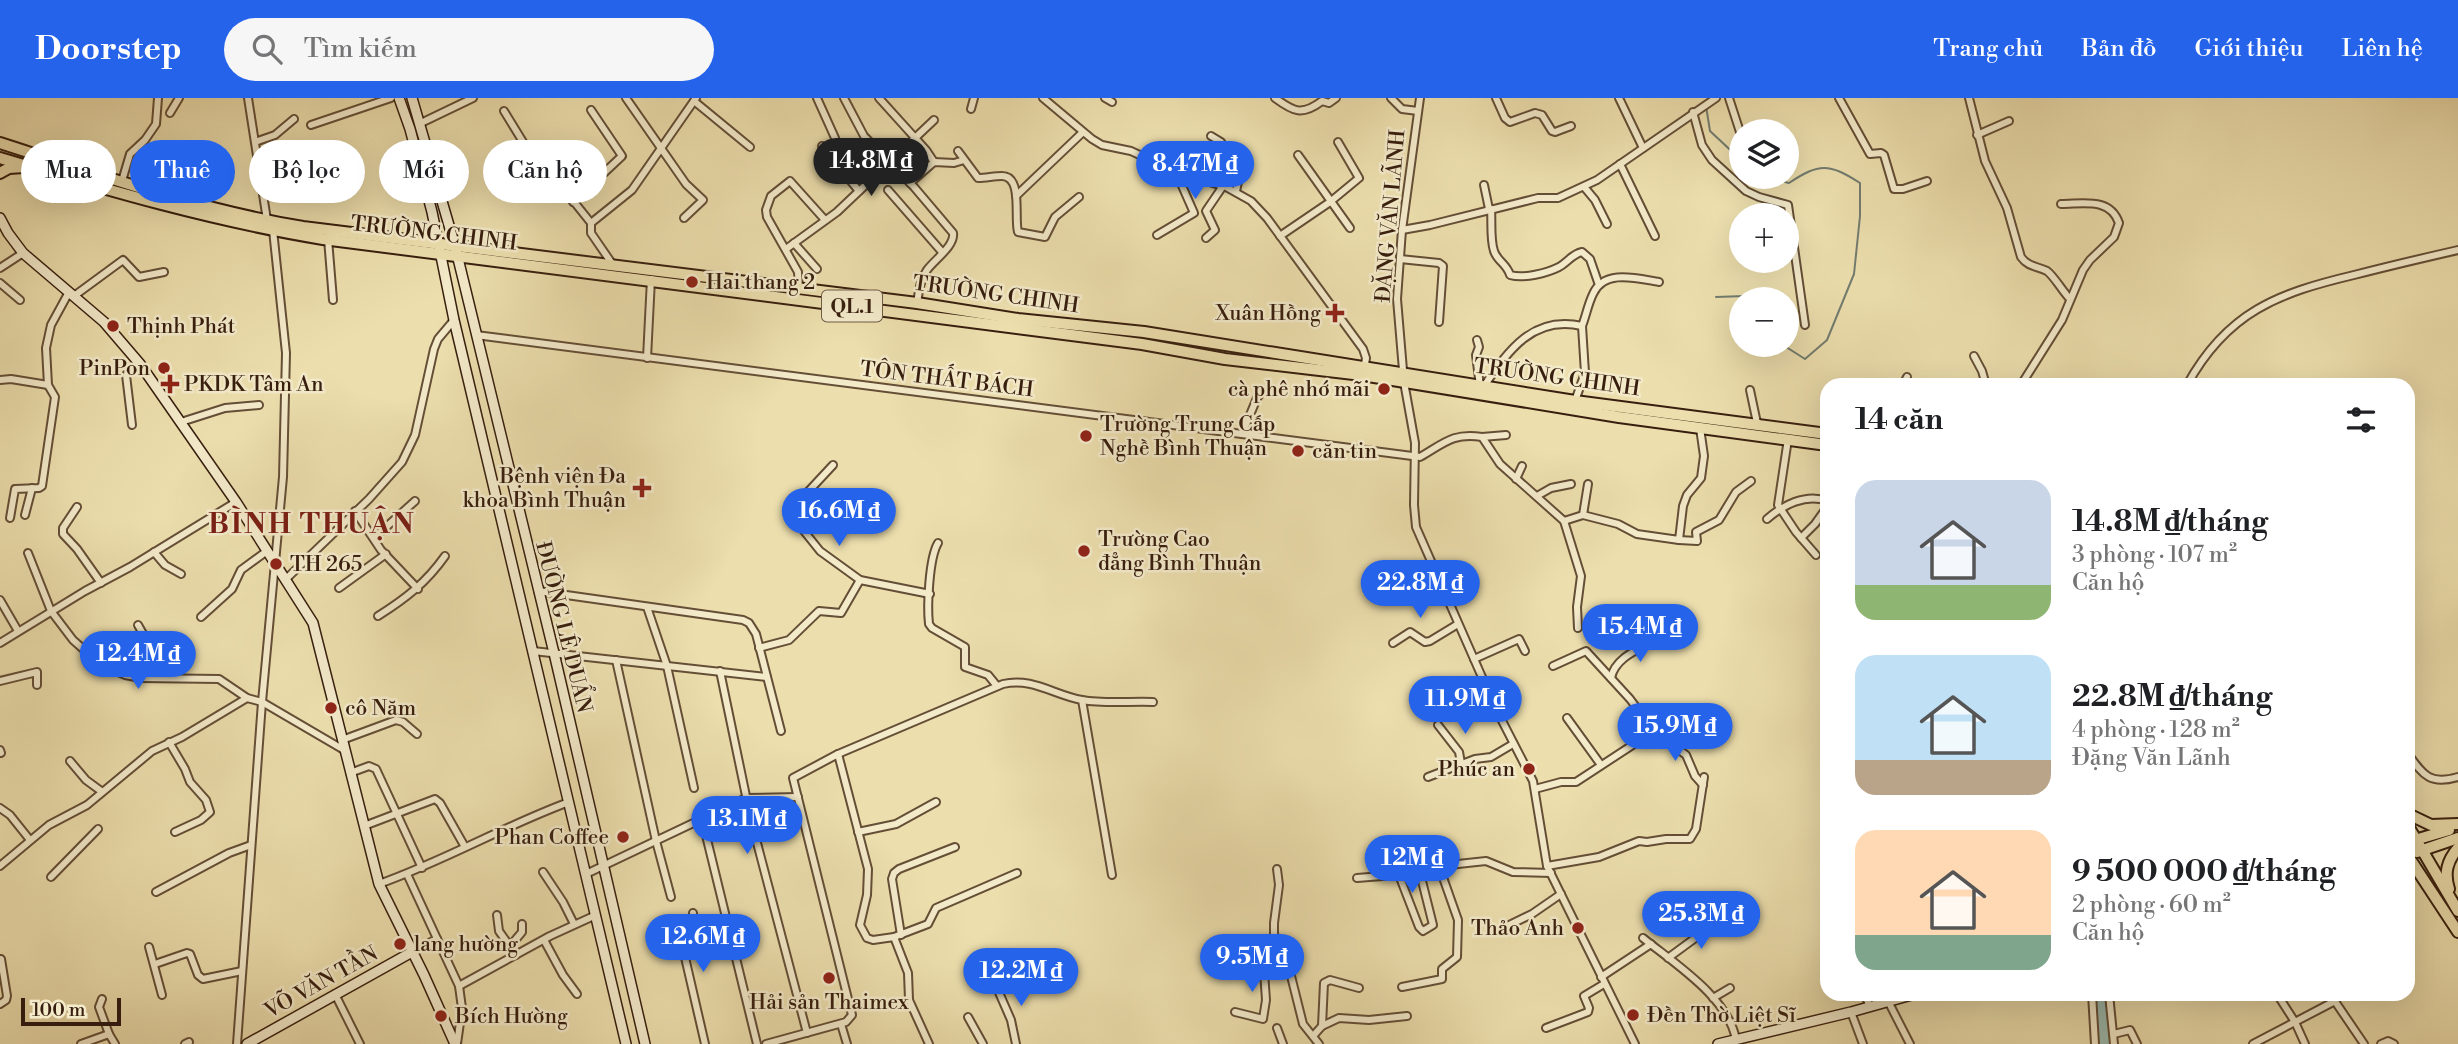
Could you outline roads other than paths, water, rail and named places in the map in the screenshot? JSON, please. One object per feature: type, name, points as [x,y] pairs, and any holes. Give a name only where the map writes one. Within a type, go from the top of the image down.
[{"type":"highway","name":"TRƯỜNG CHINH","points":[[0,143],[270,225],[329,231],[440,249]]},
{"type":"highway","name":"TRƯỜNG CHINH","points":[[0,158],[21,164]]},
{"type":"highway","points":[[0,173],[21,167]]},
{"type":"highway","name":"TRƯỜNG CHINH","points":[[116,192],[328,239],[440,249],[652,276],[1119,341],[1224,359],[1364,371]]},
{"type":"highway","name":"TRƯỜNG CHINH","points":[[456,251],[613,265],[652,276],[799,289],[917,303],[1018,319],[1144,332],[1619,416],[1725,425],[1757,423],[1820,433]]},
{"type":"highway","name":"TRƯỜNG CHINH","points":[[1404,378],[1482,386],[1707,424]]},
{"type":"highway","name":"TRƯỜNG CHINH","points":[[1725,425],[1820,444]]},
{"type":"highway","points":[[2415,817],[2431,825],[2458,826]]},
{"type":"highway","points":[[2415,840],[2458,826]]},
{"type":"highway","points":[[2415,853],[2458,838]]},
{"type":"highway","points":[[2415,843],[2423,850],[2458,911]]},
{"type":"highway","points":[[2458,848],[2451,856],[2446,873],[2447,884],[2458,911]]},
{"type":"highway","points":[[2415,867],[2458,932]]},
{"type":"street","points":[[122,181],[130,155],[156,124],[159,98]]},
{"type":"street","points":[[170,113],[179,98]]},
{"type":"street","points":[[248,98],[255,140]]},
{"type":"street","points":[[311,125],[391,98]]},
{"type":"street","name":"ĐƯỜNG LÊ DUẨN","points":[[399,98],[410,129],[440,249],[454,320],[626,1044]]},
{"type":"street","name":"ĐƯỜNG LÊ DUẨN","points":[[412,98],[456,251],[554,653],[645,1044]]},
{"type":"street","points":[[421,123],[473,98]]},
{"type":"street","points":[[626,98],[685,184],[703,200],[684,218]]},
{"type":"street","points":[[817,98],[835,138]]},
{"type":"street","points":[[844,98],[859,129],[953,233],[953,241],[927,270],[920,283],[917,303]]},
{"type":"street","points":[[879,98],[916,137],[934,162]]},
{"type":"street","points":[[971,109],[974,98]]},
{"type":"street","points":[[1043,98],[1082,132],[1102,145],[1131,151],[1176,172],[1236,191],[1256,205],[1363,349],[1366,358],[1364,371]]},
{"type":"street","points":[[1275,98],[1288,108],[1303,112],[1313,109],[1322,101],[1329,103],[1336,98]]},
{"type":"street","points":[[1391,98],[1398,107],[1418,111]]},
{"type":"street","name":"ĐẶNG VĂN LÃNH","points":[[1420,98],[1402,230],[1397,299],[1404,378],[1415,443],[1416,527],[1535,789],[1549,869],[1636,1044]]},
{"type":"street","points":[[1496,98],[1510,122],[1535,113],[1542,115],[1552,131],[1571,126]]},
{"type":"street","points":[[1619,98],[1643,149]]},
{"type":"street","points":[[1402,230],[1538,198],[1558,198],[1585,188],[1716,98]]},
{"type":"street","points":[[1728,98],[1735,119]]},
{"type":"street","points":[[1839,98],[1870,154],[1881,153],[1884,156],[1894,190],[1927,181]]},
{"type":"street","points":[[1969,98],[1987,168],[2011,218],[2023,260],[2052,275],[2070,299]]},
{"type":"street","points":[[591,223],[632,190],[695,99],[750,147]]},
{"type":"street","points":[[592,110],[622,156],[607,170]]},
{"type":"street","points":[[505,111],[523,140]]},
{"type":"street","points":[[1693,112],[1702,145],[1719,166],[1746,191],[1788,205],[1805,325]]},
{"type":"street","points":[[261,140],[275,135],[294,119]]},
{"type":"street","points":[[786,249],[859,191],[934,120]]},
{"type":"street","points":[[1977,135],[2009,121]]},
{"type":"street","points":[[1016,196],[1082,132]]},
{"type":"street","points":[[1211,136],[1221,142],[1240,173],[1236,191]]},
{"type":"street","points":[[1280,236],[1330,202],[1359,178],[1338,142]]},
{"type":"street","points":[[822,146],[859,191]]},
{"type":"street","points":[[958,151],[978,178],[1007,177],[1014,184],[1017,230],[1045,237],[1055,217],[1079,197]]},
{"type":"street","points":[[1298,155],[1350,228]]},
{"type":"street","points":[[910,183],[934,162],[954,163],[964,160]]},
{"type":"street","points":[[1620,164],[1655,236]]},
{"type":"street","points":[[1176,172],[1194,213]]},
{"type":"street","points":[[799,289],[798,272],[767,217],[766,210],[771,195],[790,181],[825,220]]},
{"type":"street","points":[[1484,185],[1490,209],[1493,249],[1498,258],[1507,265],[1510,275],[1546,272],[1582,252],[1590,259],[1599,285]]},
{"type":"street","points":[[1157,235],[1194,213],[1206,211],[1223,186]]},
{"type":"street","points":[[1585,188],[1595,200],[1606,224]]},
{"type":"street","points":[[888,190],[942,252]]},
{"type":"street","points":[[237,1044],[262,702],[283,477],[286,353],[266,203]]},
{"type":"street","points":[[574,203],[591,223],[591,233],[613,265]]},
{"type":"street","points":[[2025,378],[2062,320],[2090,260],[2114,237],[2119,223],[2116,214],[2101,204],[2060,204]]},
{"type":"street","points":[[1206,211],[1215,230],[1206,238]]},
{"type":"street","points":[[1,218],[23,253],[104,323],[140,364],[236,502],[315,629],[379,884],[456,1044]]},
{"type":"street","points":[[328,239],[333,300]]},
{"type":"street","points":[[794,243],[817,269]]},
{"type":"street","points":[[2191,378],[2206,354],[2221,337],[2259,307],[2275,299],[2328,280],[2458,250]]},
{"type":"street","points":[[0,268],[23,253]]},
{"type":"street","points":[[1400,259],[1439,263],[1443,266],[1439,322]]},
{"type":"street","points":[[10,519],[15,489],[42,486],[55,397],[48,385],[45,356],[47,339],[57,312],[71,294],[122,260],[139,277],[164,272]]},
{"type":"street","points":[[648,358],[652,276]]},
{"type":"street","points":[[1575,401],[1585,373],[1582,326],[1599,285],[1613,278],[1625,277],[1659,282]]},
{"type":"street","points":[[0,283],[20,300]]},
{"type":"street","points":[[285,580],[393,473],[408,452],[418,426],[434,349],[438,339],[454,320]]},
{"type":"street","points":[[1482,386],[1510,351],[1534,330],[1560,324],[1582,326]]},
{"type":"street","name":"TÔN THẤT BÁCH","points":[[476,335],[1414,456]]},
{"type":"street","points":[[1477,340],[1479,348],[1476,355],[1482,386]]},
{"type":"street","points":[[1974,356],[1984,378]]},
{"type":"street","points":[[132,425],[126,375],[140,364]]},
{"type":"street","points":[[0,380],[11,379],[48,385]]},
{"type":"street","points":[[1749,390],[1757,423]]},
{"type":"street","points":[[1242,434],[1257,398],[1264,391]]},
{"type":"street","points":[[181,422],[235,405],[259,405]]},
{"type":"street","points":[[1679,540],[1683,506],[1701,478],[1707,424]]},
{"type":"street","points":[[1414,456],[1420,457],[1448,439],[1470,435],[1506,435]]},
{"type":"street","points":[[1482,437],[1494,458],[1564,521],[1581,576],[1577,607],[1578,628]]},
{"type":"street","points":[[1788,439],[1778,501],[1780,510],[1816,555]]},
{"type":"street","points":[[833,465],[792,509],[792,516],[820,551],[860,580],[930,594]]},
{"type":"street","points":[[1516,479],[1522,466]]},
{"type":"street","points":[[1564,521],[1583,514],[1618,524],[1637,534],[1697,541],[1696,532],[1719,520],[1737,492],[1751,481]]},
{"type":"street","points":[[1537,496],[1551,488],[1571,484]]},
{"type":"street","points":[[1583,514],[1588,484]]},
{"type":"street","points":[[25,515],[32,488]]},
{"type":"street","points":[[1767,519],[1796,501],[1815,497],[1820,499]]},
{"type":"street","points":[[0,643],[236,502]]},
{"type":"street","points":[[374,538],[415,502]]},
{"type":"street","points":[[77,507],[63,528],[63,534],[102,583]]},
{"type":"street","points":[[355,512],[386,554],[418,589]]},
{"type":"street","points":[[1801,538],[1820,517]]},
{"type":"street","points":[[938,543],[934,551],[928,617],[930,626],[965,647],[965,667],[988,675],[997,686]]},
{"type":"street","points":[[201,617],[232,589],[241,570],[267,551]]},
{"type":"street","points":[[154,552],[170,568],[181,574]]},
{"type":"street","points":[[28,554],[51,611],[77,645],[100,664],[125,676],[141,678],[214,678],[247,698],[262,702],[344,750]]},
{"type":"street","points":[[339,588],[386,554]]},
{"type":"street","points":[[378,616],[418,589],[445,556]]},
{"type":"street","points":[[759,648],[789,640],[820,611],[841,613],[860,580]]},
{"type":"street","points":[[538,591],[743,620],[752,628],[759,648],[781,731]]},
{"type":"street","points":[[0,600],[18,631]]},
{"type":"street","points":[[646,607],[667,666],[694,788]]},
{"type":"street","points":[[1393,643],[1410,632],[1425,642],[1430,641],[1458,624]]},
{"type":"street","points":[[138,625],[155,655],[141,678]]},
{"type":"street","points":[[1474,659],[1519,639],[1525,651]]},
{"type":"street","points":[[1611,678],[1613,669],[1622,660],[1654,641]]},
{"type":"street","points":[[533,651],[767,677]]},
{"type":"street","points":[[1553,666],[1586,651],[1644,716],[1654,732],[1686,755],[1695,776],[1703,785]]},
{"type":"street","points":[[615,660],[671,897]]},
{"type":"street","points":[[720,671],[746,798],[807,1033]]},
{"type":"street","points":[[0,681],[37,672],[37,685]]},
{"type":"street","points":[[766,1044],[841,1024],[850,1020],[852,1015],[793,778],[838,754],[1014,681],[1029,682],[1082,700],[1153,702]]},
{"type":"street","points":[[0,866],[49,825],[87,805],[152,751],[247,698]]},
{"type":"street","points":[[1082,700],[1112,875]]},
{"type":"street","points":[[1567,718],[1601,765]]},
{"type":"street","points":[[342,740],[396,720],[403,722],[417,734]]},
{"type":"street","points":[[1438,724],[1459,751],[1461,763]]},
{"type":"street","points":[[1535,789],[1561,782],[1576,782],[1654,732]]},
{"type":"street","points":[[169,742],[186,769],[190,782],[206,800],[210,812],[201,820],[175,832]]},
{"type":"street","points":[[1428,777],[1461,763],[1491,757],[1513,744]]},
{"type":"street","points":[[838,754],[869,882],[860,925],[867,938],[873,940],[898,936],[928,924],[936,908],[1017,873]]},
{"type":"street","points":[[70,761],[86,780],[101,791]]},
{"type":"street","points":[[2415,764],[2430,779],[2446,780],[2458,777]]},
{"type":"street","points":[[350,773],[369,766],[374,767],[422,868]]},
{"type":"street","points":[[1357,877],[1420,873],[1486,861],[1513,872],[1549,869],[1598,857],[1639,841],[1690,839],[1696,829],[1704,777]]},
{"type":"street","points":[[586,874],[746,798],[797,797]]},
{"type":"street","points":[[363,826],[435,799],[440,803],[465,847]]},
{"type":"street","points":[[379,884],[422,868],[530,817],[569,802]]},
{"type":"street","points":[[858,832],[896,824],[936,802]]},
{"type":"street","points":[[0,808],[10,815],[30,841]]},
{"type":"street","points":[[702,819],[757,1044]]},
{"type":"street","points":[[51,877],[98,829]]},
{"type":"street","points":[[156,892],[229,853],[251,845]]},
{"type":"street","points":[[929,1044],[909,1000],[908,973],[898,936],[892,879],[899,869],[955,847]]},
{"type":"street","points":[[1277,869],[1279,885],[1274,934],[1289,967],[1304,1024],[1319,1044]]},
{"type":"street","points":[[1402,987],[1442,979],[1442,970],[1457,957],[1458,920],[1440,869]]},
{"type":"street","points":[[543,872],[574,924]]},
{"type":"street","points":[[1399,875],[1419,927],[1423,931],[1433,926],[1433,921],[1420,873]]},
{"type":"street","points":[[407,874],[459,986],[462,1008],[456,1044]]},
{"type":"street","points":[[2415,876],[2427,886]]},
{"type":"street","points":[[1497,931],[1532,914],[1561,894]]},
{"type":"street","points":[[693,913],[695,933],[681,940],[705,1044]]},
{"type":"street","points":[[497,915],[499,932],[516,955]]},
{"type":"street","points":[[459,986],[574,924],[596,915]]},
{"type":"street","points":[[1668,958],[1717,922]]},
{"type":"street","points":[[510,945],[522,932],[522,924]]},
{"type":"street","points":[[1643,938],[1713,998],[1728,1017],[1736,1040]]},
{"type":"street","points":[[412,952],[437,939]]},
{"type":"street","points":[[544,940],[577,994]]},
{"type":"street","points":[[1546,1028],[1588,1012],[1584,996],[1651,944]]},
{"type":"street","points":[[149,947],[162,995]]},
{"type":"street","name":"VÕ VĂN TẦN","points":[[249,1043],[412,952]]},
{"type":"street","points":[[155,964],[187,953],[203,979],[242,971]]},
{"type":"street","points":[[0,1004],[7,996],[1,958]]},
{"type":"street","points":[[1226,968],[1264,972],[1289,967]]},
{"type":"street","points":[[1235,1012],[1263,1019],[1266,1000],[1264,972]]},
{"type":"street","points":[[1322,1026],[1324,983],[1329,980],[1359,988]]},
{"type":"street","points":[[994,981],[1011,1020],[1016,1044]]},
{"type":"street","points":[[1713,998],[1730,988]]},
{"type":"street","points":[[335,994],[360,1044]]},
{"type":"street","points":[[102,999],[99,1007],[108,1034],[115,1044]]},
{"type":"street","points":[[1868,1001],[1870,1006]]},
{"type":"street","points":[[1718,1044],[1888,1001],[1910,1044]]},
{"type":"street","points":[[2092,1001],[2095,1044]]},
{"type":"street","points":[[2110,1001],[2115,1044]]},
{"type":"street","points":[[2282,1001],[2305,1044]]},
{"type":"street","points":[[2253,1044],[2335,1001],[2364,1044]]},
{"type":"street","points":[[1850,1012],[1863,1044]]},
{"type":"street","points":[[1314,1035],[1322,1026],[1339,1018],[1369,1020],[1407,1016]]},
{"type":"street","points":[[968,1017],[983,1044]]},
{"type":"street","points":[[841,1024],[847,1044]]},
{"type":"street","points":[[1277,1027],[1283,1044]]},
{"type":"street","points":[[2115,1034],[2130,1030],[2137,1044]]},
{"type":"street","points":[[81,1044],[108,1034]]},
{"type":"street","points":[[2381,1044],[2388,1041],[2393,1044]]},
{"type":"waterway","points":[[1706,106],[1710,131],[1729,149]]},
{"type":"waterway","points":[[1799,177],[1824,168],[1840,172],[1860,183],[1860,216],[1854,274],[1827,340],[1805,359],[1799,355]]},
{"type":"waterway","points":[[1716,297],[1729,297]]},
{"type":"waterway","points":[[2102,1001],[2104,1044]]},
{"type":"place","name":"Hai thang 2","points":[[692,282]]},
{"type":"place","name":"Xuân Hồng","points":[[1335,313]]},
{"type":"place","name":"Thịnh Phát","points":[[113,326]]},
{"type":"place","name":"PinPon","points":[[164,368]]},
{"type":"place","name":"PKDK Tâm An","points":[[170,384]]},
{"type":"place","name":"cà phê nhớ mãi","points":[[1384,389]]},
{"type":"place","name":"Trường Trung Cấp Nghề Bình Thuận","points":[[1086,436]]},
{"type":"place","name":"căn tin","points":[[1298,451]]},
{"type":"place","name":"Bệnh viện Đa khoa Bình Thuận","points":[[642,488]]},
{"type":"place","name":"Trường Cao đẳng Bình Thuận","points":[[1084,551]]},
{"type":"place","name":"TH 265","points":[[276,564]]},
{"type":"place","name":"cô Năm","points":[[331,708]]},
{"type":"place","name":"Phúc an","points":[[1529,769]]},
{"type":"place","name":"Phan Coffee","points":[[623,837]]},
{"type":"place","name":"Thảo Anh","points":[[1578,928]]},
{"type":"place","name":"lang hường","points":[[400,944]]},
{"type":"place","name":"Hải sản Thaimex","points":[[829,978]]},
{"type":"place","name":"Đền Thờ Liệt Sĩ","points":[[1633,1015]]},
{"type":"place","name":"Bích Hường","points":[[441,1016]]},
{"type":"district","name":"BÌNH THUẬN","points":[[312,523]]}]
